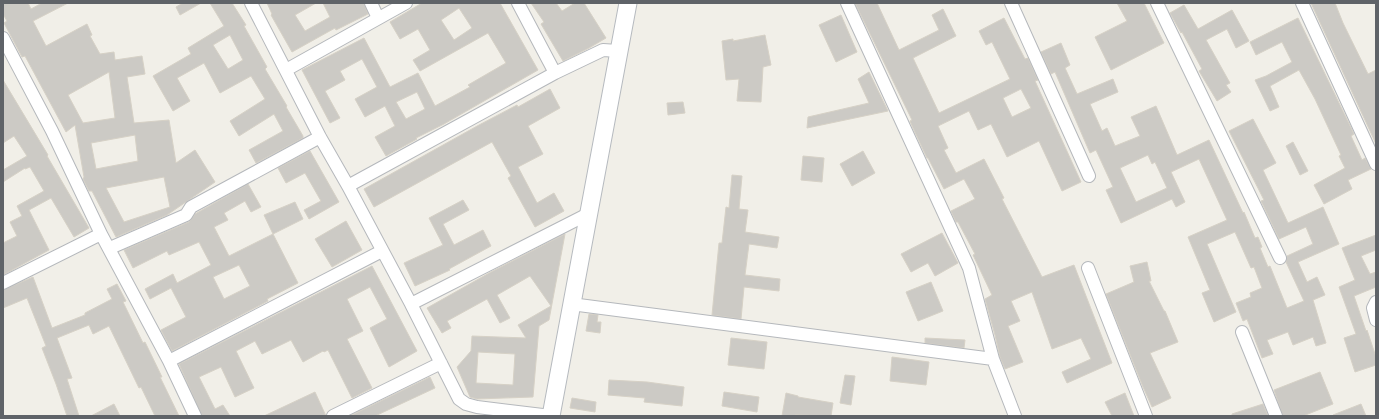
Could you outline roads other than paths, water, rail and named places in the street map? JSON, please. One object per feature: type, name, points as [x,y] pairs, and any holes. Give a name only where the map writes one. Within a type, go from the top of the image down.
[{"type":"street","points":[[250,3],[320,137],[411,304],[459,399],[466,404],[494,410],[551,416],[628,3]]},
{"type":"street","points":[[370,3],[378,18]]},
{"type":"street","points":[[286,70],[406,3]]},
{"type":"street","points":[[518,3],[555,72]]},
{"type":"street","points":[[847,3],[969,268],[993,359],[1015,416]]},
{"type":"street","points":[[1011,3],[1089,176]]},
{"type":"street","points":[[1157,3],[1280,258]]},
{"type":"street","points":[[1302,3],[1376,164]]},
{"type":"street","points":[[3,38],[52,131],[101,234],[110,248],[169,361],[195,416]]},
{"type":"street","points":[[348,186],[555,72],[603,50],[618,51]]},
{"type":"street","points":[[110,248],[186,215],[191,207],[320,137]]},
{"type":"street","points":[[411,304],[588,214]]},
{"type":"street","points":[[3,283],[101,234]]},
{"type":"street","points":[[169,361],[382,251]]},
{"type":"street","points":[[1088,268],[1146,416]]},
{"type":"street","points":[[1376,302],[1373,308],[1376,320]]},
{"type":"street","points":[[571,304],[993,359]]},
{"type":"street","points":[[1242,332],[1276,416]]},
{"type":"street","points":[[333,416],[440,363]]}]
